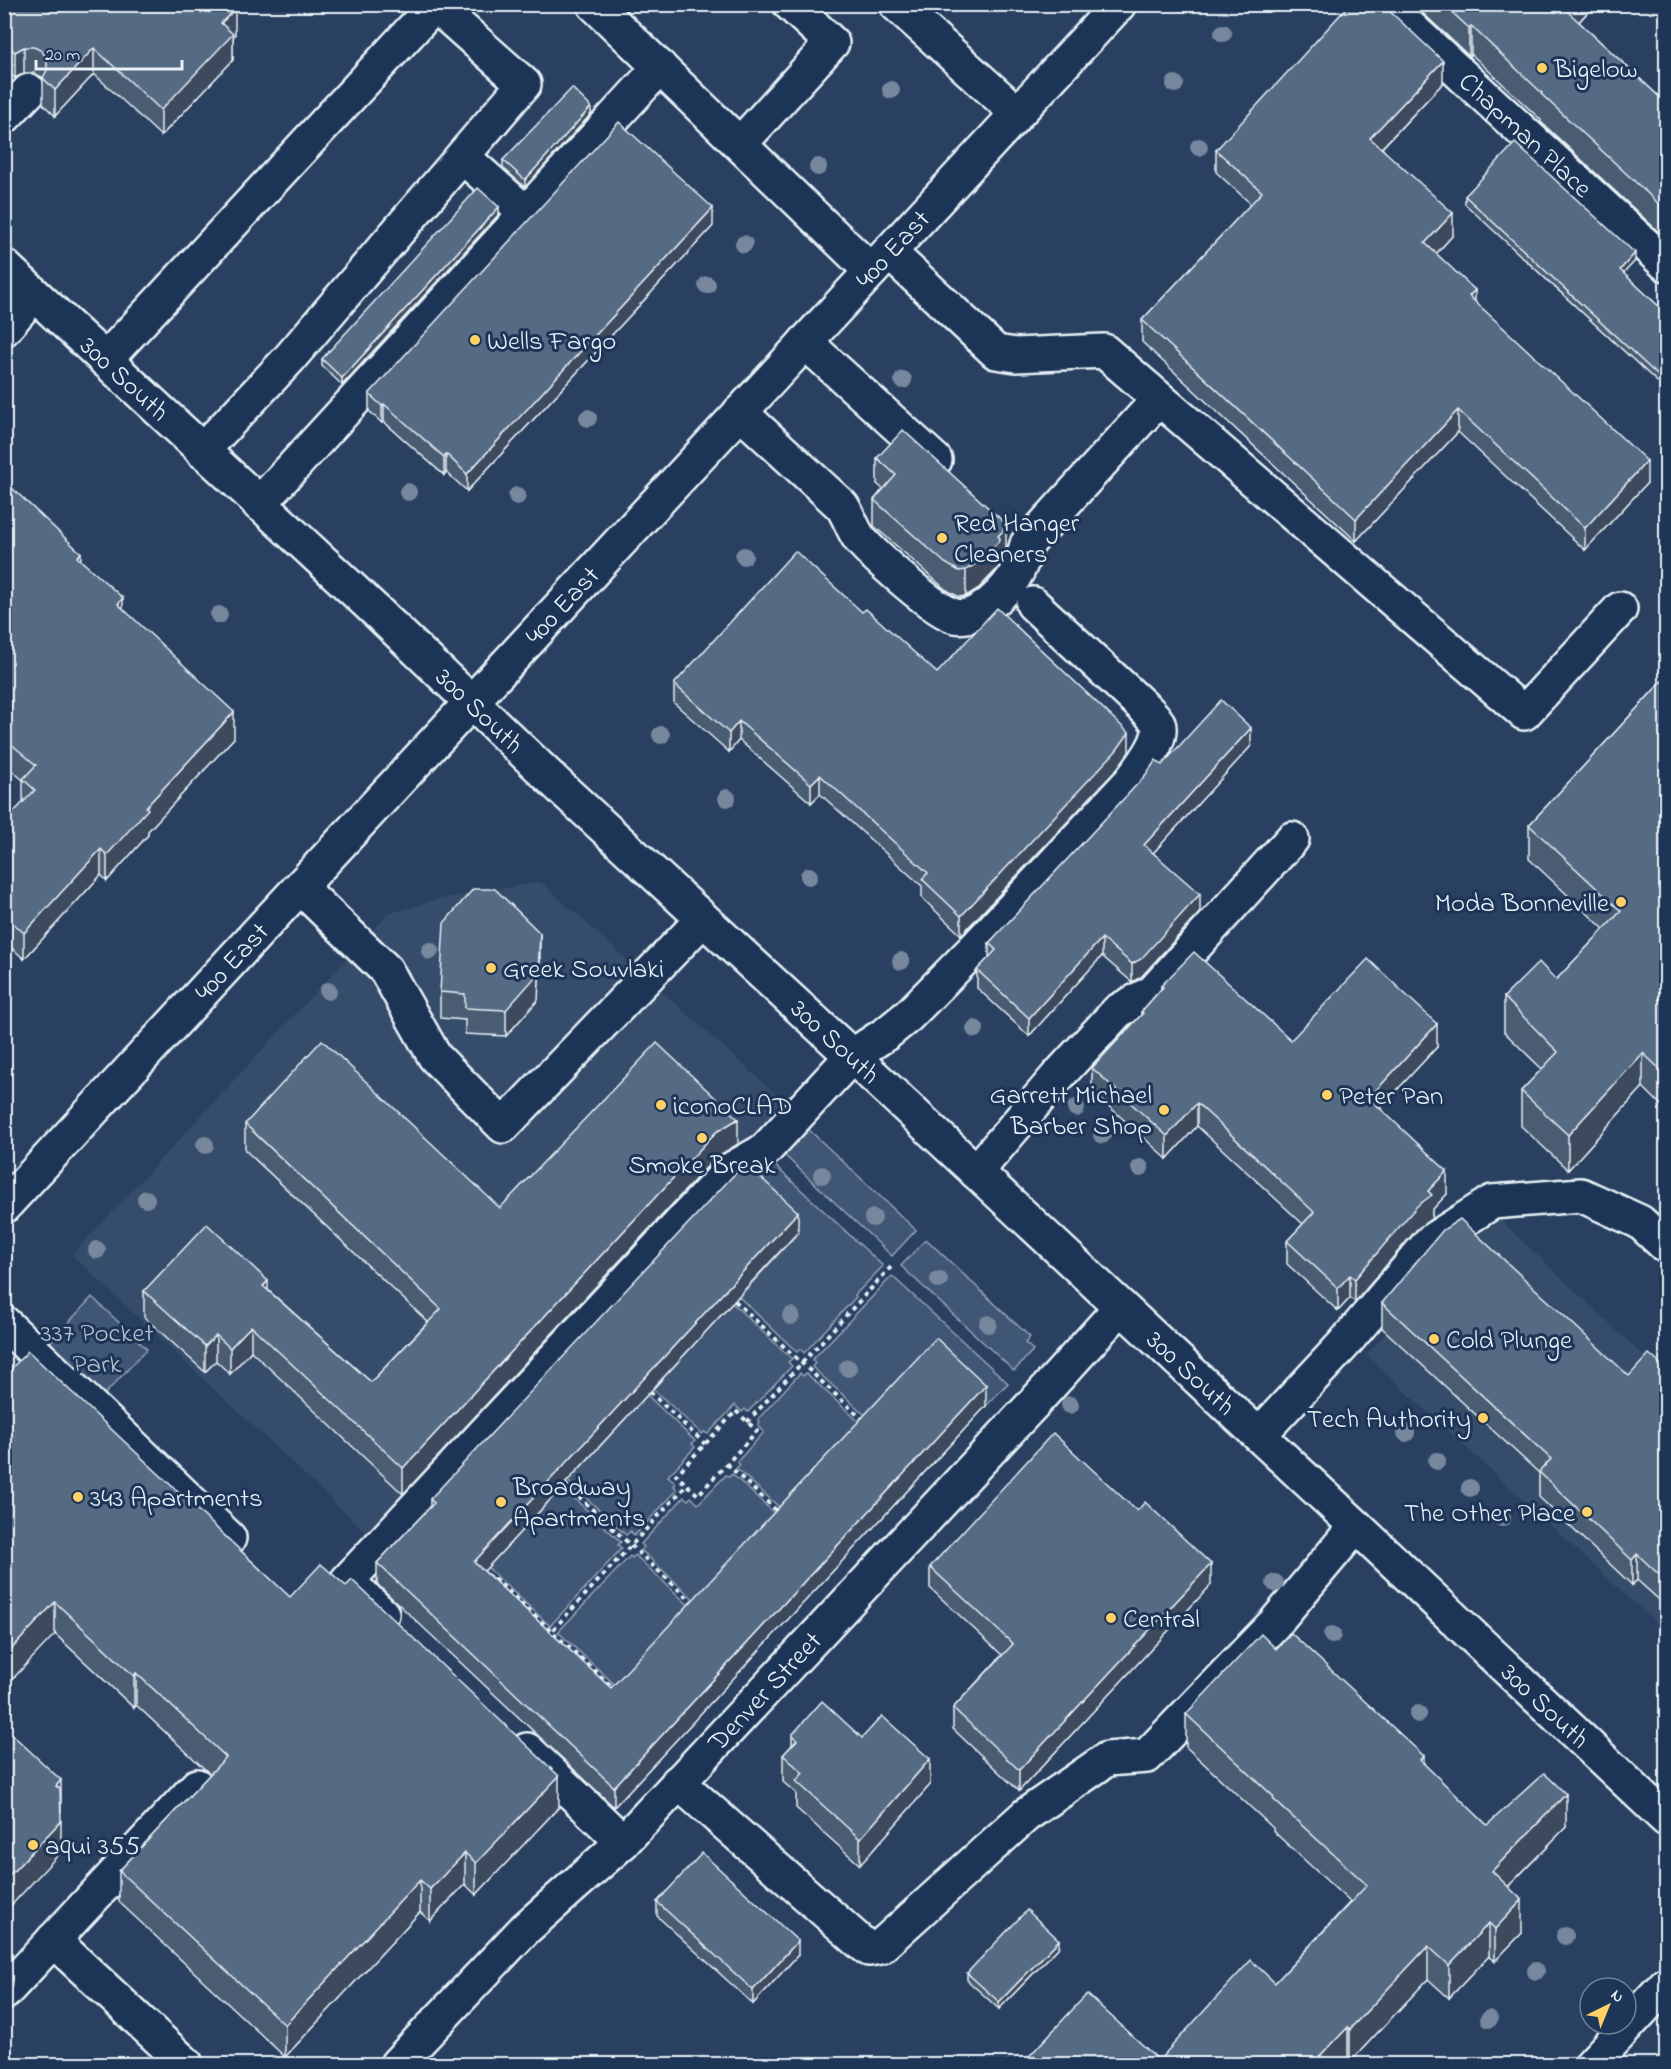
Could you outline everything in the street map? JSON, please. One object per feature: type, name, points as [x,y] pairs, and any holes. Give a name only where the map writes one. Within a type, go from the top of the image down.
[{"type":"street","points":[[594,4],[740,144],[880,261],[996,352],[1016,356],[1104,351],[1524,713],[1620,609]]},
{"type":"street","points":[[740,144],[832,43],[790,4]]},
{"type":"street","points":[[896,4],[1017,113]]},
{"type":"street","name":"400 East","points":[[4,1206],[1119,4]]},
{"type":"street","name":"Chapman Place","points":[[1385,4],[1666,264]]},
{"type":"street","points":[[105,360],[435,5],[524,84],[288,360],[202,451]]},
{"type":"street","points":[[259,504],[660,67]]},
{"type":"street","points":[[4,117],[28,91]]},
{"type":"street","points":[[463,157],[526,213]]},
{"type":"street","name":"300 South","points":[[4,266],[473,702],[558,785],[1259,1435],[1666,1819]]},
{"type":"street","points":[[4,329],[34,294]]},
{"type":"street","points":[[805,342],[956,480]]},
{"type":"street","points":[[740,412],[842,506],[858,536],[882,561],[944,613],[957,617],[983,610],[1017,573],[1018,536],[1159,399]]},
{"type":"street","points":[[407,1637],[347,1581],[730,1170],[765,1150],[852,1056],[908,1016],[979,944],[1130,782],[1145,762],[1159,736],[1159,724],[1033,604]]},
{"type":"street","points":[[976,1172],[1056,1078],[1118,1011],[1153,992],[1292,839]]},
{"type":"street","points":[[301,888],[386,970],[435,1057],[503,1126],[703,919]]},
{"type":"street","points":[[1259,1435],[1343,1345],[1431,1241],[1492,1202],[1581,1195],[1640,1222],[1666,1246]]},
{"type":"street","name":"Denver Street","points":[[397,2064],[525,1929],[623,1842],[1121,1307]]},
{"type":"street","points":[[4,1323],[229,1538]]},
{"type":"street","points":[[678,1782],[860,1942],[869,1949],[880,1947],[1026,1815],[1107,1759],[1146,1756],[1274,1624],[1356,1526]]},
{"type":"street","points":[[509,1733],[623,1842]]},
{"type":"street","points":[[4,1993],[197,1786]]},
{"type":"street","points":[[53,1940],[186,2064]]},
{"type":"street","points":[[1592,2064],[1666,1984]]},
{"type":"path","points":[[747,1422],[891,1267]]},
{"type":"path","points":[[735,1300],[872,1428]]},
{"type":"path","points":[[650,1392],[705,1444]]},
{"type":"path","points":[[736,1411],[757,1431],[698,1495],[676,1475],[705,1444],[736,1411]]},
{"type":"path","points":[[727,1464],[786,1520]]},
{"type":"path","points":[[565,1484],[701,1612]]},
{"type":"path","points":[[540,1643],[687,1485]]},
{"type":"path","points":[[480,1575],[493,1577],[552,1631],[610,1685],[611,1696]]},
{"type":"shaded area","points":[[541,882],[790,1107],[375,1541],[72,1255],[388,914],[439,899]]},
{"type":"shaded area","points":[[1496,1216],[1666,1377],[1666,1632],[1366,1355]]},
{"type":"green space","points":[[805,1126],[916,1230],[892,1256],[781,1152]]},
{"type":"green space","points":[[770,1161],[883,1266],[804,1353],[800,1349],[797,1352],[739,1297],[798,1233],[747,1185]]},
{"type":"green space","points":[[926,1239],[1030,1337],[1025,1343],[1033,1350],[1014,1371],[901,1266]]},
{"type":"green space","points":[[892,1276],[1008,1383],[986,1406],[875,1424],[812,1367],[815,1363],[812,1360]]},
{"type":"green space","name":"337 Pocket Park","points":[[92,1297],[147,1349],[102,1397],[47,1346]]},
{"type":"green space","points":[[732,1303],[792,1359],[788,1362],[792,1366],[748,1412],[745,1409],[742,1412],[735,1405],[708,1434],[704,1432],[702,1434],[653,1389]]},
{"type":"green space","points":[[800,1373],[803,1376],[806,1373],[869,1431],[789,1516],[736,1468],[740,1465],[737,1462],[764,1432],[758,1425],[760,1422],[758,1419]]},
{"type":"green space","points":[[647,1395],[695,1441],[692,1444],[695,1447],[668,1476],[676,1483],[674,1486],[677,1490],[634,1536],[631,1531],[626,1535],[568,1481]]},
{"type":"green space","points":[[732,1474],[784,1522],[704,1609],[641,1550],[644,1547],[641,1544],[684,1497],[688,1500],[691,1497],[698,1504],[726,1475],[729,1477]]},
{"type":"green space","points":[[562,1487],[621,1542],[618,1545],[622,1548],[550,1626],[487,1567]]},
{"type":"green space","points":[[635,1555],[699,1615],[625,1694],[558,1632],[630,1556],[632,1558]]},
{"type":"building","points":[[4,4],[231,4],[235,9],[221,23],[233,34],[161,110],[94,48],[55,90],[43,78],[47,70],[47,60],[42,51],[34,47],[24,47],[15,52],[4,42]]},
{"type":"building","points":[[1350,4],[1382,4],[1443,61],[1370,138],[1453,213],[1425,243],[1475,290],[1469,296],[1647,461],[1585,528],[1458,410],[1356,519],[1142,320],[1262,192],[1216,150]]},
{"type":"building","name":"Bigelow","points":[[1443,4],[1569,4],[1565,9],[1666,103],[1666,197],[1660,205],[1471,26],[1469,28]]},
{"type":"building","points":[[572,88],[591,107],[525,180],[503,160]]},
{"type":"building","points":[[619,122],[713,208],[467,474],[446,454],[444,457],[384,404],[382,406],[369,394]]},
{"type":"building","points":[[1515,143],[1635,253],[1620,270],[1666,313],[1666,383],[1465,196]]},
{"type":"building","points":[[478,188],[499,207],[342,378],[322,359]]},
{"type":"building","name":"Red Hanger Cleaners","points":[[903,430],[1006,524],[998,536],[1000,538],[998,542],[979,562],[966,570],[959,571],[945,563],[874,500],[896,475],[877,458]]},
{"type":"building","points":[[11,487],[81,553],[77,557],[123,598],[118,604],[234,712],[146,807],[148,809],[107,855],[101,849],[24,933],[4,915],[4,822],[35,790],[23,779],[36,765],[4,738],[4,494]]},
{"type":"building","points":[[795,551],[862,612],[866,609],[937,673],[997,608],[1129,733],[1116,751],[961,916],[922,879],[928,873],[820,775],[811,784],[739,721],[729,733],[674,684]]},
{"type":"building","name":"Moda Bonneville","points":[[1666,677],[1666,1075],[1643,1053],[1568,1135],[1521,1091],[1558,1052],[1504,997],[1539,962],[1556,980],[1621,911],[1529,825]]},
{"type":"building","points":[[1221,700],[1251,728],[1144,845],[1200,894],[1141,959],[1132,964],[1102,938],[1029,1018],[977,970],[996,950],[989,943],[1144,777],[1156,760],[1162,765]]},
{"type":"building","name":"Greek Souvlaki","points":[[473,889],[495,889],[540,933],[538,974],[506,1010],[465,1008],[465,994],[440,992],[444,923]]},
{"type":"building","points":[[1194,952],[1291,1040],[1368,959],[1437,1024],[1369,1098],[1447,1171],[1428,1191],[1432,1195],[1417,1206],[1355,1279],[1350,1275],[1338,1288],[1287,1241],[1314,1212],[1197,1103],[1167,1136],[1092,1068],[1143,1013],[1141,1012],[1163,987],[1161,986]]},
{"type":"building","points":[[322,1040],[500,1208],[657,1043],[738,1119],[716,1132],[403,1468],[251,1326],[230,1348],[216,1335],[205,1346],[144,1291],[207,1224],[268,1281],[263,1286],[371,1382],[441,1309],[245,1124]]},
{"type":"building","name":"Broadway Apartments","points":[[745,1163],[798,1212],[474,1562],[611,1688],[936,1338],[986,1385],[614,1787],[377,1563],[434,1503],[430,1499]]},
{"type":"building","points":[[1460,1219],[1629,1376],[1649,1354],[1666,1369],[1666,1581],[1637,1554],[1632,1560],[1539,1472],[1551,1459],[1382,1303],[1443,1230]]},
{"type":"building","points":[[28,1351],[290,1597],[321,1564],[346,1586],[352,1580],[559,1776],[476,1863],[465,1853],[430,1889],[420,1880],[285,2025],[119,1871],[226,1757],[55,1602],[4,1657],[4,1376]]},
{"type":"building","points":[[1053,1433],[1137,1511],[1145,1502],[1211,1564],[1019,1770],[953,1708],[1013,1644],[930,1567]]},
{"type":"building","points":[[1291,1633],[1424,1756],[1420,1760],[1487,1825],[1544,1773],[1566,1794],[1492,1871],[1522,1900],[1495,1929],[1489,1923],[1449,1965],[1428,1946],[1350,2029],[1348,2027],[1313,2064],[1022,2064],[1087,1994],[1159,2060],[1251,1960],[1275,1983],[1367,1885],[1273,1799],[1274,1797],[1186,1714],[1261,1634],[1276,1649]]},
{"type":"building","points":[[822,1701],[862,1738],[882,1716],[930,1759],[860,1839],[796,1781],[803,1773],[783,1755],[797,1740],[792,1735]]},
{"type":"building","name":"aqui 355","points":[[4,1727],[61,1780],[56,1786],[60,1789],[61,1821],[4,1881]]},
{"type":"building","points":[[702,1853],[798,1941],[753,1990],[657,1902]]},
{"type":"building","points":[[1027,1910],[1059,1940],[999,2002],[967,1973]]},
{"type":"place","name":"Bigelow","points":[[1542,68]]},
{"type":"place","name":"Wells Fargo","points":[[475,340]]},
{"type":"place","name":"Red Hanger Cleaners","points":[[942,538]]},
{"type":"place","name":"Moda Bonneville","points":[[1621,902]]},
{"type":"place","name":"Greek Souvlaki","points":[[491,968]]},
{"type":"place","name":"Peter Pan","points":[[1327,1095]]},
{"type":"place","name":"iconoCLAD","points":[[661,1105]]},
{"type":"place","name":"Garrett Michael Barber Shop","points":[[1164,1110]]},
{"type":"place","name":"Smoke Break","points":[[702,1138]]},
{"type":"place","name":"Cold Plunge","points":[[1434,1339]]},
{"type":"place","name":"Tech Authority","points":[[1483,1418]]},
{"type":"place","name":"343 Apartments","points":[[78,1497]]},
{"type":"place","name":"Broadway Apartments","points":[[501,1502]]},
{"type":"place","name":"The Other Place","points":[[1587,1512]]},
{"type":"place","name":"Central","points":[[1111,1618]]},
{"type":"place","name":"aqui 355","points":[[33,1845]]}]
